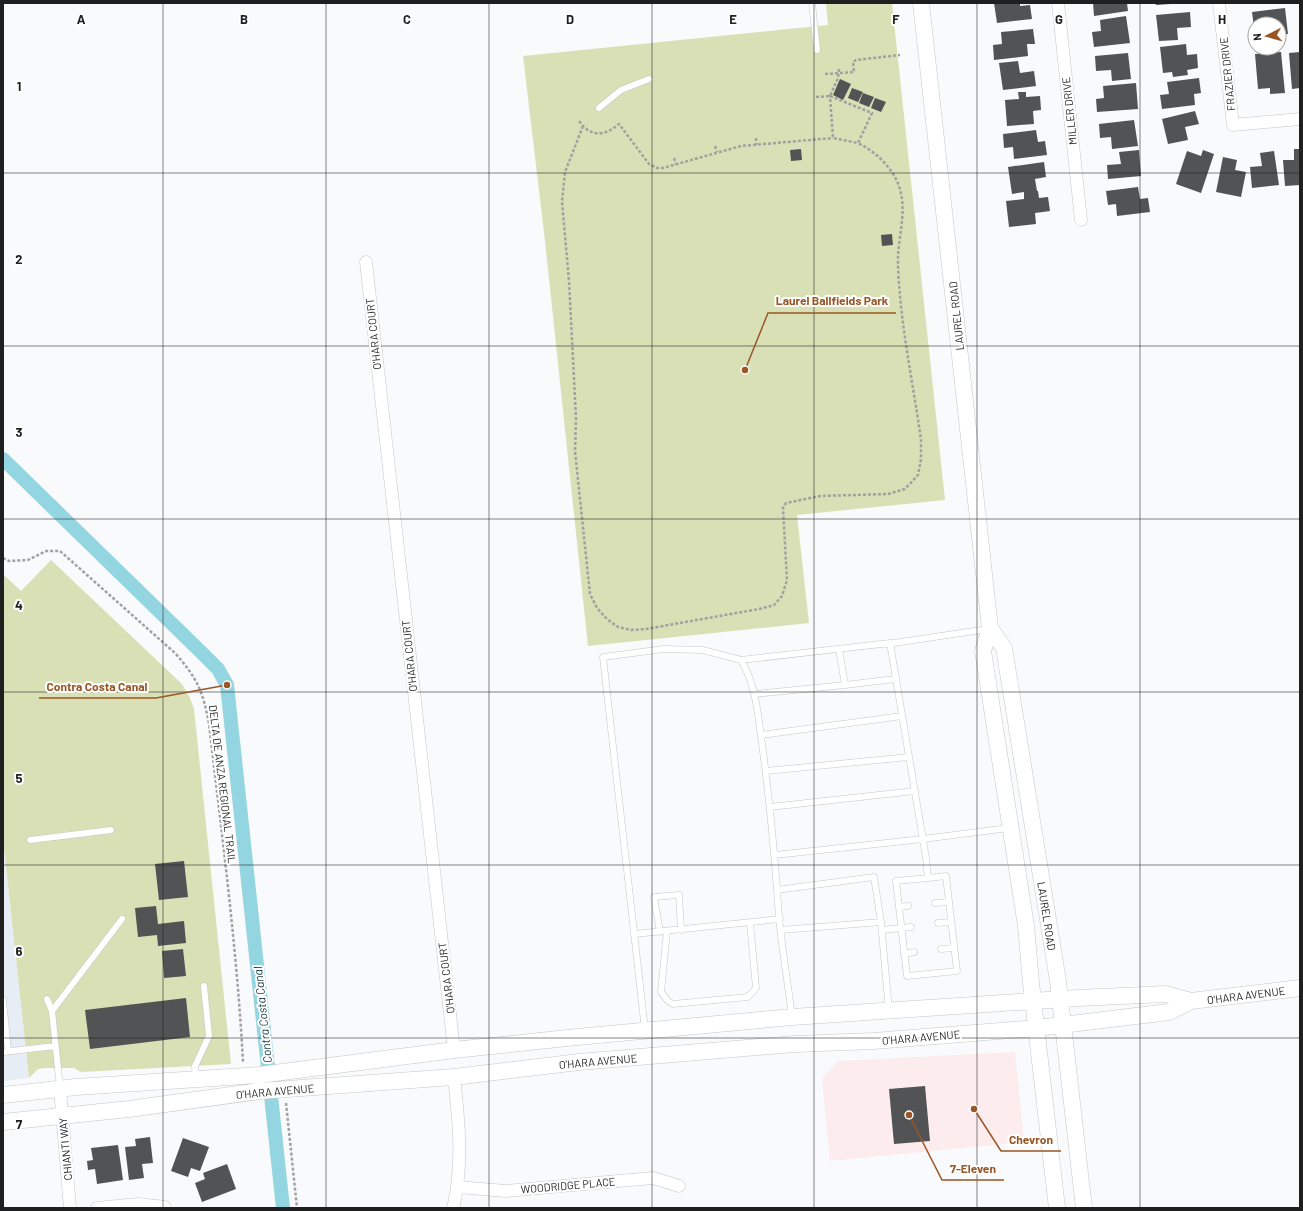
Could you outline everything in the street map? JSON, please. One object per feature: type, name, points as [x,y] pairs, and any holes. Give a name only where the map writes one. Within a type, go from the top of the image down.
[{"type":"main road","name":"LAUREL ROAD","points":[[921,3],[990,628],[983,652],[1026,926],[1033,1001],[1057,1208]]},
{"type":"main road","name":"LAUREL ROAD","points":[[990,628],[1004,648],[1057,973],[1084,1208]]},
{"type":"main road","name":"O'HARA AVENUE","points":[[3,1095],[60,1089],[196,1080],[259,1083],[282,1096],[579,1062],[795,1044],[874,1041],[1037,1028],[1169,1012],[1191,1001],[1300,988]]},
{"type":"main road","name":"O'HARA AVENUE","points":[[3,1122],[129,1110],[259,1083],[277,1073],[454,1050],[645,1030],[792,1016],[1060,999],[1166,994],[1191,1001]]},
{"type":"street","name":"MILLER DRIVE","points":[[1058,3],[1081,220]]},
{"type":"street","name":"FRAZIER DRIVE","points":[[1220,3],[1233,126],[1300,119]]},
{"type":"street","name":"O'HARA COURT","points":[[366,262],[454,1050]]},
{"type":"street","points":[[453,1208],[459,1169],[460,1140],[454,1077]]},
{"type":"street","name":"CHIANTI WAY","points":[[60,1089],[70,1208]]},
{"type":"street","name":"WOODRIDGE PLACE","points":[[457,1187],[506,1191],[653,1178],[679,1186]]},
{"type":"street","points":[[97,1208],[138,1204],[165,1207]]},
{"type":"lane","points":[[812,3],[817,50]]},
{"type":"lane","points":[[598,108],[621,90],[649,79]]},
{"type":"lane","points":[[645,1030],[603,657],[664,649],[703,650],[741,660],[887,644],[990,628]]},
{"type":"lane","points":[[887,644],[890,643],[923,839],[928,878]]},
{"type":"lane","points":[[839,649],[845,685]]},
{"type":"lane","points":[[741,660],[747,670],[755,694],[761,735],[770,807],[781,930],[792,1016]]},
{"type":"lane","points":[[755,694],[845,685],[895,678]]},
{"type":"lane","points":[[761,735],[902,716]]},
{"type":"lane","points":[[766,771],[909,757]]},
{"type":"lane","points":[[770,807],[915,791]]},
{"type":"lane","points":[[774,854],[923,839],[1010,828]]},
{"type":"lane","points":[[30,840],[111,830]]},
{"type":"lane","points":[[946,876],[957,971],[907,976],[896,881],[928,878],[946,876]]},
{"type":"lane","points":[[777,890],[874,878],[882,930],[889,1011]]},
{"type":"lane","points":[[660,932],[654,897],[679,895],[681,930]]},
{"type":"lane","points":[[935,903],[949,902]]},
{"type":"lane","points":[[899,907],[908,906]]},
{"type":"lane","points":[[52,1011],[122,919]]},
{"type":"lane","points":[[634,934],[780,919]]},
{"type":"lane","points":[[667,931],[662,992],[668,1001],[673,1004],[748,997],[756,988],[750,922]]},
{"type":"lane","points":[[781,930],[881,922]]},
{"type":"lane","points":[[938,923],[951,922]]},
{"type":"lane","points":[[882,930],[911,927]]},
{"type":"lane","points":[[941,949],[954,948]]},
{"type":"lane","points":[[904,954],[914,952]]},
{"type":"lane","points":[[196,1080],[195,1066],[209,1036],[204,986]]},
{"type":"lane","points":[[47,999],[52,1011],[60,1089]]},
{"type":"lane","points":[[3,1000],[6,1051],[55,1046]]},
{"type":"path","points":[[825,74],[839,71],[854,72],[853,62],[856,60],[900,55]]},
{"type":"path","points":[[833,138],[830,96],[838,78],[839,71]]},
{"type":"path","points":[[816,97],[830,96],[872,114],[858,143]]},
{"type":"path","points":[[579,121],[582,126],[595,133],[603,133],[612,130],[619,124],[649,164],[657,168],[663,168],[732,148],[756,145],[833,138],[858,143],[869,148],[882,159],[899,185],[902,220],[898,252],[898,266],[903,326],[921,440],[921,459],[918,475],[905,489],[888,494],[820,496],[786,503],[783,508],[787,580],[782,596],[774,605],[759,609],[631,630],[618,626],[607,619],[597,608],[590,594],[575,450],[576,410],[569,281],[562,202],[565,172],[582,126]]},
{"type":"path","points":[[756,138],[756,145]]},
{"type":"path","points":[[715,146],[717,152]]},
{"type":"path","points":[[674,158],[676,164]]},
{"type":"path","name":"DELTA DE ANZA REGIONAL TRAIL","points":[[3,558],[9,561],[28,560],[46,551],[60,551],[175,653],[187,666],[199,684],[206,704],[211,739],[230,902],[241,1017],[243,1067]]},
{"type":"path","points":[[282,1096],[297,1208]]},
{"type":"shaded area","points":[[3,839],[29,1078],[3,1081]]},
{"type":"shaded area","points":[[1015,1052],[1024,1142],[830,1161],[822,1079],[838,1061]]},
{"type":"green space","points":[[826,3],[892,3],[945,500],[797,515],[809,623],[588,646],[545,241],[523,56],[828,25]]},
{"type":"green space","points":[[51,560],[182,684],[194,709],[231,1064],[81,1072],[74,1068],[46,1068],[38,1069],[29,1078],[3,839],[3,574],[21,591]]},
{"type":"building","points":[[994,3],[1020,3],[1020,6],[1030,5],[1032,19],[997,23]]},
{"type":"building","points":[[1093,3],[1127,3],[1128,11],[1094,16]]},
{"type":"building","points":[[1155,3],[1171,3],[1171,4],[1156,5]]},
{"type":"building","points":[[1285,8],[1286,16],[1253,16],[1252,12]]},
{"type":"building","points":[[1190,12],[1191,27],[1177,28],[1178,40],[1159,41],[1156,15]]},
{"type":"building","points":[[1126,16],[1130,43],[1094,47],[1092,32],[1101,31],[1100,20]]},
{"type":"building","points":[[1033,29],[1035,44],[1027,44],[1028,56],[994,60],[993,45],[1002,44],[1001,32]]},
{"type":"building","points":[[1186,44],[1187,55],[1197,54],[1198,68],[1187,70],[1188,75],[1173,77],[1172,72],[1163,73],[1160,47]]},
{"type":"building","points":[[1300,52],[1300,88],[1292,89],[1289,53]]},
{"type":"building","points":[[1128,53],[1131,79],[1112,81],[1111,70],[1096,71],[1095,56]]},
{"type":"building","points":[[1255,56],[1281,56],[1285,93],[1270,94],[1270,88],[1258,89]]},
{"type":"building","points":[[1018,61],[1020,73],[1034,71],[1036,86],[1003,90],[999,63]]},
{"type":"building","points":[[1199,78],[1201,93],[1194,94],[1195,105],[1162,109],[1160,95],[1169,94],[1167,82]]},
{"type":"building","points":[[840,79],[851,84],[843,100],[833,95]]},
{"type":"building","points":[[1136,83],[1138,109],[1097,112],[1096,99],[1104,98],[1103,86]]},
{"type":"building","points":[[852,88],[863,92],[858,102],[848,98]]},
{"type":"building","points":[[1018,92],[1026,92],[1026,97],[1040,96],[1041,110],[1033,111],[1034,124],[1007,126],[1005,100],[1019,99]]},
{"type":"building","points":[[863,93],[874,97],[869,107],[859,103]]},
{"type":"building","points":[[875,98],[886,102],[881,112],[871,108]]},
{"type":"building","points":[[1195,111],[1199,124],[1185,127],[1188,140],[1168,144],[1162,119]]},
{"type":"building","points":[[1134,120],[1138,146],[1112,149],[1111,137],[1100,138],[1099,124]]},
{"type":"building","points":[[1036,130],[1038,142],[1045,141],[1047,155],[1014,159],[1013,147],[1004,148],[1003,134]]},
{"type":"building","points":[[801,149],[802,160],[791,161],[790,150]]},
{"type":"building","points":[[1294,149],[1300,149],[1300,185],[1285,186],[1283,160],[1294,160]]},
{"type":"building","points":[[1139,150],[1141,176],[1108,179],[1107,165],[1121,164],[1119,152]]},
{"type":"building","points":[[1203,150],[1214,154],[1201,193],[1176,184],[1187,151],[1201,156]]},
{"type":"building","points":[[1274,151],[1279,185],[1252,188],[1250,167],[1262,166],[1260,153]]},
{"type":"building","points":[[1223,157],[1237,160],[1235,170],[1246,172],[1241,197],[1216,192]]},
{"type":"building","points":[[1044,162],[1046,177],[1035,179],[1039,198],[1048,197],[1050,211],[1035,213],[1036,224],[1009,227],[1006,201],[1024,199],[1024,192],[1012,194],[1008,167]]},
{"type":"building","points":[[1138,187],[1140,199],[1148,198],[1150,212],[1117,216],[1116,204],[1108,205],[1106,191]]},
{"type":"building","points":[[892,234],[893,245],[882,246],[881,235]]},
{"type":"building","points":[[184,861],[188,897],[159,900],[155,864]]},
{"type":"building","points":[[156,906],[158,924],[184,921],[186,943],[158,946],[157,935],[138,937],[135,908]]},
{"type":"building","points":[[183,949],[186,976],[164,978],[162,951]]},
{"type":"building","points":[[186,998],[190,1037],[90,1049],[85,1010]]},
{"type":"building","points":[[925,1086],[930,1141],[894,1144],[889,1089]]},
{"type":"building","points":[[150,1137],[153,1163],[142,1164],[144,1178],[129,1180],[125,1147],[136,1146],[135,1139]]},
{"type":"building","points":[[183,1138],[209,1147],[200,1171],[191,1168],[188,1177],[171,1171]]},
{"type":"building","points":[[118,1145],[123,1180],[97,1184],[95,1169],[88,1170],[87,1161],[93,1160],[91,1148]]},
{"type":"building","points":[[227,1164],[236,1189],[202,1202],[195,1183],[205,1179],[203,1173]]},
{"type":"waterway","name":"Contra Costa Canal","points":[[3,459],[218,669],[227,685],[283,1208]]},
{"type":"place","name":"Laurel Ballfields Park","points":[[745,370]]},
{"type":"place","name":"Contra Costa Canal","points":[[227,685]]},
{"type":"place","name":"Chevron","points":[[974,1109]]},
{"type":"place","name":"7-Eleven","points":[[909,1115]]}]
